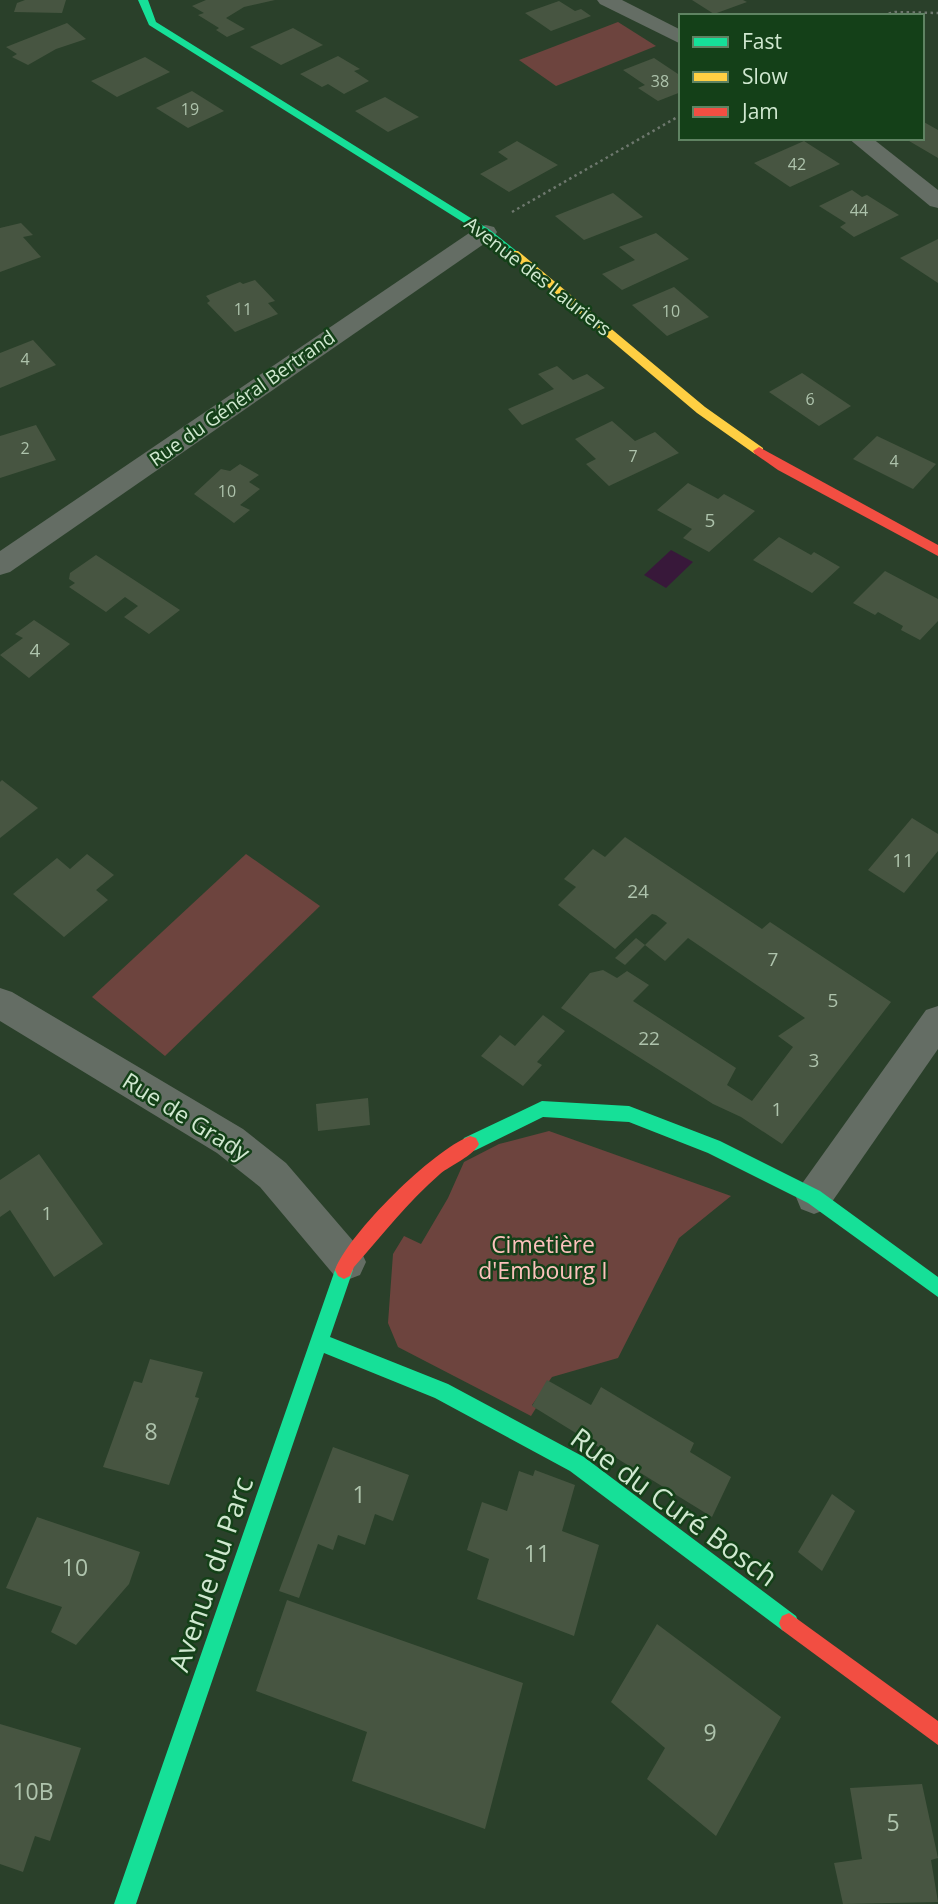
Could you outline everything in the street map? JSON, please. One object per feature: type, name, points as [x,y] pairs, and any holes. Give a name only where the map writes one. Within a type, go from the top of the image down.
[{"type":"street","name":"Avenue des Lauriers","points":[[143,0],[152,23],[486,232],[538,272],[701,410],[782,467],[938,551]]},
{"type":"street","points":[[607,0],[679,37]]},
{"type":"street","points":[[861,140],[938,201]]},
{"type":"street","name":"Rue du Général Bertrand","points":[[0,565],[486,232]]},
{"type":"street","name":"Rue de Grady","points":[[0,1003],[230,1141],[273,1175],[346,1262]]},
{"type":"street","points":[[814,1197],[938,1020]]},
{"type":"street","points":[[346,1262],[405,1197],[455,1150],[542,1108],[629,1114],[714,1147],[814,1197],[938,1288]]},
{"type":"street","name":"Avenue du Parc","points":[[125,1904],[346,1262]]},
{"type":"street","name":"Rue du Curé Bosch","points":[[319,1342],[441,1391],[578,1464],[938,1734]]},
{"type":"path","points":[[886,14],[938,13]]},
{"type":"path","points":[[486,232],[501,219],[679,116]]},
{"type":"green space","points":[[618,22],[656,46],[556,86],[519,60]]},
{"type":"green space","points":[[246,854],[320,906],[165,1056],[92,997]]},
{"type":"green space","name":"Cimetière d'Embourg I","points":[[549,1131],[731,1196],[679,1238],[618,1358],[552,1377],[532,1405],[536,1408],[531,1416],[398,1347],[388,1323],[393,1254],[404,1236],[421,1244],[448,1198],[464,1162],[499,1144]]},
{"type":"shaded area","points":[[671,550],[693,562],[666,588],[644,575]]},
{"type":"building","points":[[25,0],[66,0],[62,13],[14,12],[17,3]]},
{"type":"building","points":[[206,0],[275,0],[244,7],[226,18],[245,29],[227,37],[216,30],[219,28],[198,15],[204,13],[192,6]]},
{"type":"building","points":[[692,0],[743,0],[747,2],[714,14]]},
{"type":"building","points":[[559,1],[575,11],[581,9],[591,16],[551,31],[525,13]]},
{"type":"building","points":[[67,23],[86,39],[56,49],[28,65],[12,57],[17,54],[6,47]]},
{"type":"building","points":[[293,28],[323,45],[281,65],[250,47]]},
{"type":"building","points":[[338,56],[360,69],[354,71],[369,81],[344,94],[328,84],[322,87],[300,74]]},
{"type":"building","points":[[145,57],[170,72],[117,97],[91,81]]},
{"type":"building","points":[[654,58],[679,75],[679,93],[658,101],[638,88],[645,85],[623,70]]},
{"type":"building","points":[[192,91],[224,111],[188,128],[156,108]]},
{"type":"building","points":[[385,97],[419,117],[388,132],[355,111]]},
{"type":"building","points":[[924,122],[938,130],[938,158],[907,140],[924,140]]},
{"type":"building","points":[[517,141],[558,165],[509,192],[480,174],[508,159],[498,152]]},
{"type":"building","points":[[804,141],[840,164],[790,187],[754,163]]},
{"type":"building","points":[[852,190],[862,197],[867,195],[899,215],[854,237],[840,227],[846,223],[819,206]]},
{"type":"building","points":[[613,193],[643,217],[584,240],[555,216]]},
{"type":"building","points":[[21,223],[33,235],[23,237],[41,257],[0,272],[0,228]]},
{"type":"building","points":[[656,233],[689,259],[622,290],[602,274],[635,260],[619,247]]},
{"type":"building","points":[[938,239],[938,283],[900,258]]},
{"type":"building","points":[[255,280],[275,301],[268,303],[278,314],[235,332],[207,303],[210,301],[206,296],[240,282],[243,284]]},
{"type":"building","points":[[674,287],[709,317],[667,336],[632,305]]},
{"type":"building","points":[[33,340],[56,365],[0,388],[0,353]]},
{"type":"building","points":[[557,366],[573,380],[587,374],[605,388],[522,425],[508,409],[554,389],[538,374]]},
{"type":"building","points":[[802,373],[851,406],[819,426],[769,392]]},
{"type":"building","points":[[612,421],[635,441],[655,432],[679,453],[609,486],[586,464],[596,459],[575,439]]},
{"type":"building","points":[[36,425],[56,460],[0,478],[0,436]]},
{"type":"building","points":[[877,436],[936,464],[913,489],[853,459]]},
{"type":"building","points":[[240,464],[259,475],[249,482],[260,489],[240,505],[250,510],[234,523],[194,494],[221,469],[230,471]]},
{"type":"building","points":[[688,483],[718,499],[724,494],[755,511],[709,552],[683,538],[692,529],[657,510]]},
{"type":"building","points":[[779,537],[840,567],[812,593],[753,560]]},
{"type":"building","points":[[96,555],[180,610],[149,634],[124,617],[138,606],[125,597],[106,612],[69,587],[75,583],[69,579],[70,573]]},
{"type":"building","points":[[885,571],[938,599],[938,621],[920,640],[901,630],[903,626],[878,612],[875,615],[853,603]]},
{"type":"building","points":[[34,620],[70,644],[29,678],[0,655],[23,638],[15,634]]},
{"type":"building","points":[[2,780],[38,808],[0,838],[0,782]]},
{"type":"building","points":[[912,818],[938,834],[938,851],[904,893],[868,870]]},
{"type":"building","points":[[625,837],[762,929],[770,922],[891,1002],[782,1144],[561,1008],[590,973],[603,970],[617,978],[627,971],[649,985],[633,1001],[736,1068],[727,1085],[752,1101],[793,1047],[778,1036],[805,1018],[688,938],[665,961],[645,945],[667,923],[656,915],[652,914],[615,949],[558,905],[576,887],[564,879],[593,849],[605,857]]},
{"type":"building","points":[[87,854],[114,875],[96,890],[108,900],[64,937],[13,894],[57,858],[70,869]]},
{"type":"building","points":[[636,938],[645,945],[625,965],[615,958]]},
{"type":"building","points":[[543,1015],[565,1031],[537,1062],[542,1065],[523,1086],[481,1056],[500,1035],[515,1046]]},
{"type":"building","points":[[368,1098],[370,1125],[318,1131],[316,1104]]},
{"type":"building","points":[[39,1154],[103,1244],[54,1277],[10,1210],[0,1217],[0,1180]]},
{"type":"building","points":[[150,1359],[203,1372],[195,1397],[199,1398],[169,1485],[103,1467],[134,1381],[142,1383]]},
{"type":"building","points":[[547,1380],[591,1405],[601,1387],[694,1443],[690,1452],[731,1477],[712,1517],[532,1406]]},
{"type":"building","points":[[333,1447],[409,1475],[393,1521],[375,1514],[365,1545],[338,1535],[333,1550],[318,1544],[299,1598],[279,1591]]},
{"type":"building","points":[[535,1470],[575,1485],[562,1531],[599,1545],[574,1636],[477,1599],[489,1559],[467,1550],[482,1502],[507,1511],[519,1471],[533,1476]]},
{"type":"building","points":[[832,1494],[855,1511],[822,1571],[798,1552]]},
{"type":"building","points":[[37,1517],[140,1552],[129,1584],[76,1645],[51,1632],[62,1607],[6,1588]]},
{"type":"building","points":[[287,1600],[523,1683],[485,1829],[352,1781],[367,1732],[256,1691]]},
{"type":"building","points":[[657,1624],[781,1717],[716,1836],[647,1779],[665,1748],[611,1702]]},
{"type":"building","points":[[0,1724],[81,1748],[50,1841],[35,1836],[23,1872],[0,1864]]},
{"type":"building","points":[[922,1784],[938,1858],[931,1860],[938,1902],[843,1904],[834,1863],[862,1859],[850,1788]]},
{"type":"traffic: fast","points":[[143,0],[152,23],[486,232],[514,253]]},
{"type":"traffic: fast","points":[[470,1144],[542,1109],[629,1114],[714,1147],[814,1197],[938,1288]]},
{"type":"traffic: fast","points":[[125,1904],[344,1270]]},
{"type":"traffic: fast","points":[[319,1342],[441,1391],[577,1464],[789,1623]]},
{"type":"traffic: slow","points":[[514,253],[701,410],[759,451]]},
{"type":"traffic: jam","points":[[759,451],[782,467],[938,551]]},
{"type":"traffic: jam","points":[[344,1270],[347,1262],[420,1181],[436,1166],[470,1144]]},
{"type":"traffic: jam","points":[[789,1623],[938,1734]]}]
